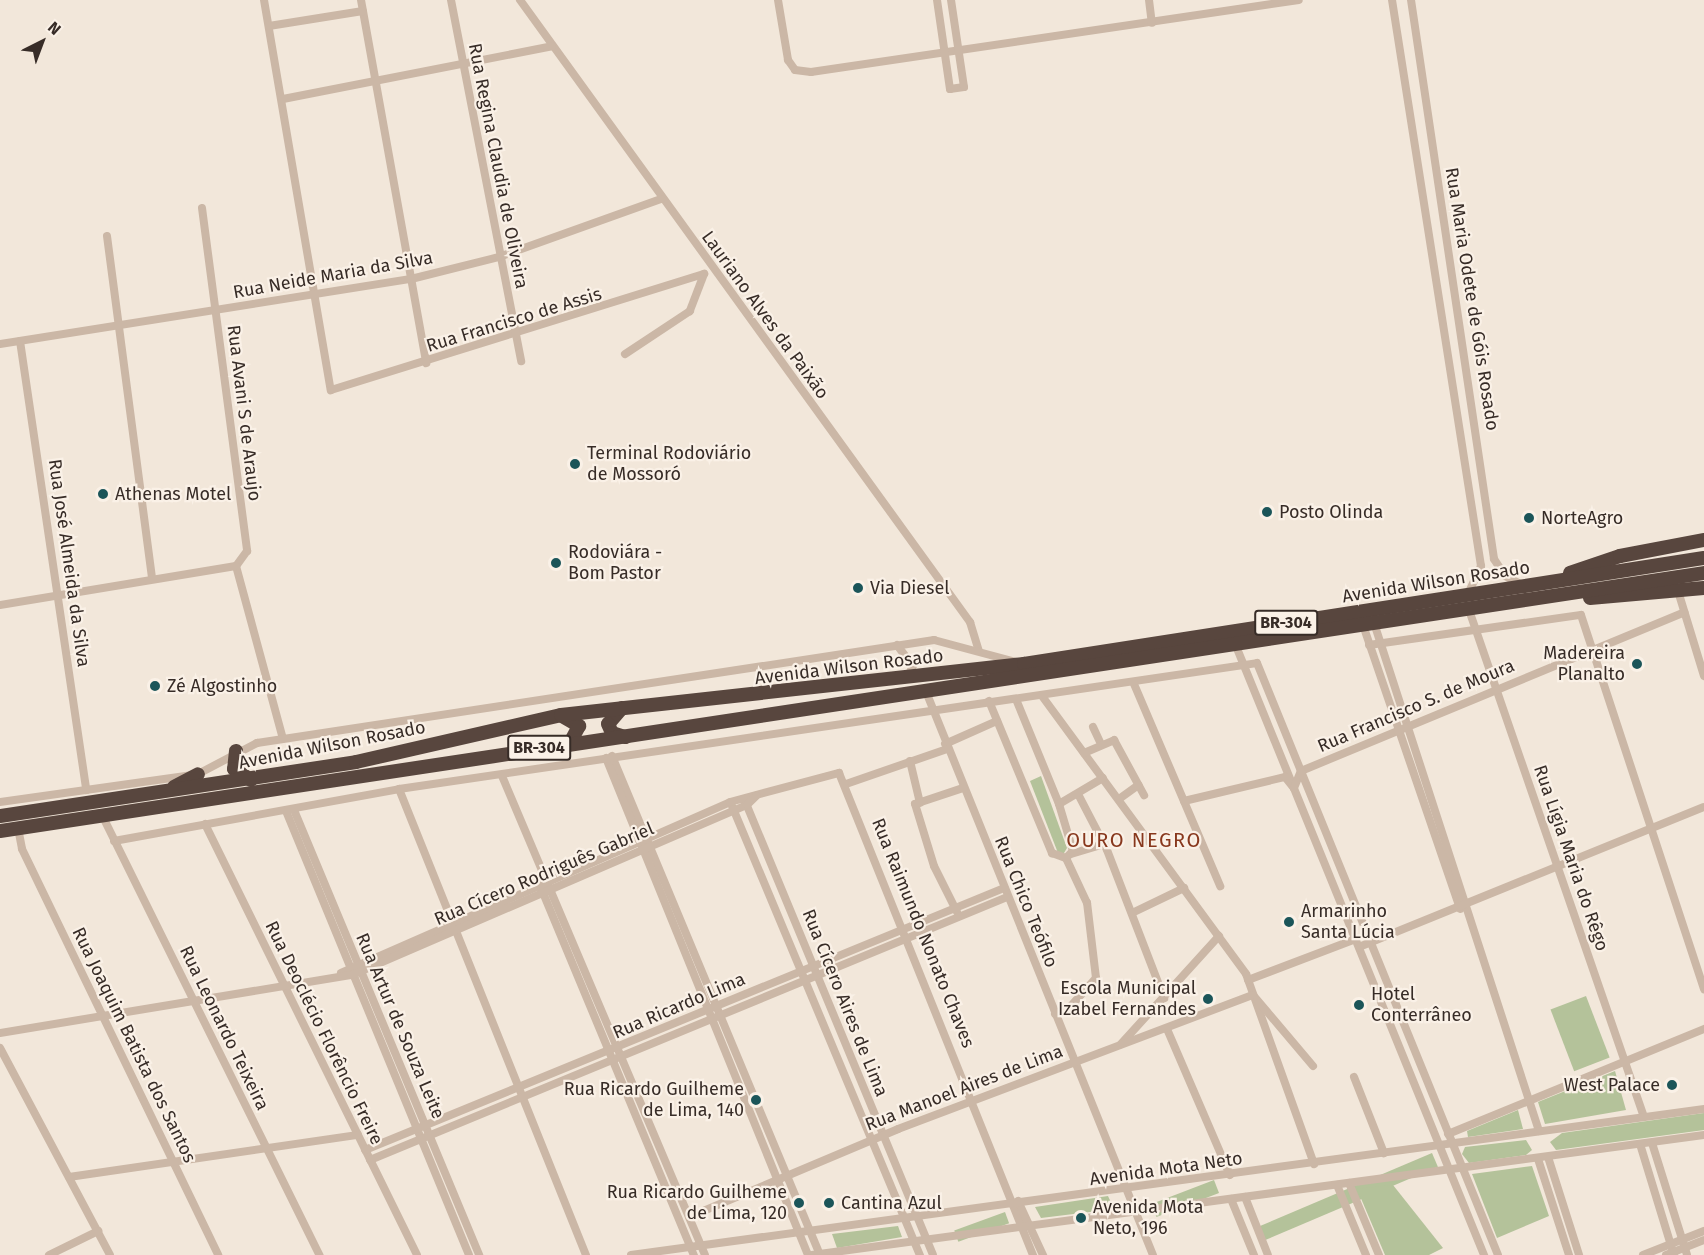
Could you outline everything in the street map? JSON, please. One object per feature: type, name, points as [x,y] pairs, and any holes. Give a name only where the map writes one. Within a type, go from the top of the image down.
[{"type":"highway","points":[[1549,590],[1620,556],[1704,540]]},
{"type":"highway","name":"Avenida Wilson Rosado","points":[[0,831],[1369,627],[1469,610],[1549,590],[1596,574],[1704,558]]},
{"type":"highway","name":"Avenida Wilson Rosado","points":[[0,816],[251,780],[356,762],[561,715],[906,679],[1024,664],[1527,586],[1549,590],[1599,590],[1704,573]]},
{"type":"highway","points":[[1549,590],[1635,597],[1704,588]]},
{"type":"highway","points":[[622,708],[608,729],[627,738]]},
{"type":"highway","points":[[561,715],[579,726],[568,745]]},
{"type":"highway","points":[[236,751],[234,769],[251,780]]},
{"type":"highway","points":[[165,792],[198,774]]},
{"type":"street","points":[[264,0],[316,297]]},
{"type":"street","points":[[361,0],[426,363]]},
{"type":"street","name":"Rua Regina Claudia de Oliveira","points":[[451,0],[499,257],[521,361]]},
{"type":"street","name":"Lauriano Alves da Paixão","points":[[520,0],[661,199],[970,622],[979,651]]},
{"type":"street","points":[[778,0],[788,60],[799,71],[945,54],[1299,0]]},
{"type":"street","points":[[937,0],[950,89],[964,87],[951,0]]},
{"type":"street","points":[[1149,0],[1152,23]]},
{"type":"street","name":"Rua Maria Odete de Góis Rosado","points":[[1392,0],[1443,307],[1481,566],[1467,596]]},
{"type":"street","name":"Rua Maria Odete de Góis Rosado","points":[[1411,0],[1496,564],[1505,576],[1527,586]]},
{"type":"street","points":[[269,26],[363,10]]},
{"type":"street","points":[[283,99],[552,46]]},
{"type":"street","name":"Rua Neide Maria da Silva","points":[[0,344],[118,322],[316,297],[411,279],[499,257],[661,199]]},
{"type":"street","name":"Rua Avani S de Araujo","points":[[202,208],[247,551],[236,566]]},
{"type":"street","points":[[106,236],[152,579]]},
{"type":"street","name":"Rua Francisco de Assis","points":[[316,297],[331,390],[516,336],[704,274],[690,311],[625,354]]},
{"type":"street","points":[[1443,307],[1444,288],[1450,286],[1462,329]]},
{"type":"street","name":"Rua José Almeida da Silva","points":[[21,341],[86,790]]},
{"type":"street","points":[[1453,383],[1467,443],[1475,441],[1476,421]]},
{"type":"street","points":[[0,605],[236,566],[283,739]]},
{"type":"street","points":[[1678,591],[1704,676]]},
{"type":"street","name":"Rua Lígia Maria do Rêgo","points":[[1469,610],[1644,1117]]},
{"type":"street","name":"Rua Francisco S. de Moura","points":[[1294,788],[1301,771],[1406,725],[1684,612]]},
{"type":"street","points":[[1369,645],[1581,615],[1648,830],[1704,989]]},
{"type":"street","points":[[1369,627],[1379,644],[1406,725],[1461,904]]},
{"type":"street","points":[[1369,627],[1369,645],[1397,729],[1465,915],[1539,1131]]},
{"type":"street","points":[[0,802],[198,774],[236,751],[283,739],[934,639],[1024,664]]},
{"type":"street","points":[[897,645],[913,666],[906,679]]},
{"type":"street","points":[[1236,646],[1484,1255]]},
{"type":"street","points":[[114,841],[399,789],[502,776],[609,757],[932,709],[1134,684],[1257,663],[1498,1255]]},
{"type":"street","points":[[1134,684],[1220,885]]},
{"type":"street","name":"Rua Chico Teófilo","points":[[927,694],[946,747],[1153,1255]]},
{"type":"street","points":[[1042,696],[1219,936],[1248,980],[1314,1164]]},
{"type":"street","points":[[1016,699],[1059,804],[1069,856],[1087,903],[1096,978],[1070,1007],[1055,1014]]},
{"type":"street","points":[[989,701],[1052,853],[1069,856],[1104,844]]},
{"type":"street","points":[[846,784],[946,747],[997,721]]},
{"type":"street","points":[[1093,728],[1100,742]]},
{"type":"street","points":[[1084,753],[1100,742],[1117,742],[1144,795]]},
{"type":"street","points":[[609,757],[718,1006],[810,1231],[815,1255]]},
{"type":"street","points":[[910,761],[920,803]]},
{"type":"street","name":"Rua Cícero Rodriguês Gabriel","points":[[350,970],[452,926],[543,891],[743,797],[756,796],[833,771],[846,784]]},
{"type":"street","points":[[502,776],[540,870],[548,878],[552,887],[705,1255]]},
{"type":"street","points":[[1184,801],[1285,777],[1294,788]]},
{"type":"street","points":[[1059,804],[1103,778]]},
{"type":"street","name":"Rua Raimundo Nonato Chaves","points":[[846,784],[1011,1193],[1043,1255]]},
{"type":"street","points":[[1119,799],[1138,785]]},
{"type":"street","points":[[959,917],[934,866],[915,804],[963,788]]},
{"type":"street","points":[[399,789],[521,1098],[586,1255]]},
{"type":"street","points":[[1078,794],[1104,844],[1164,998]]},
{"type":"street","name":"Rua Cícero Rodriguês Gabriel","points":[[452,926],[548,878],[747,805],[756,796]]},
{"type":"street","name":"Rua Cícero Aires de Lima","points":[[743,797],[933,1255]]},
{"type":"street","name":"Rua Cícero Aires de Lima","points":[[730,802],[920,1255]]},
{"type":"street","points":[[1248,980],[1357,943],[1370,942],[1704,807]]},
{"type":"street","name":"Rua Artur de Souza Leite","points":[[290,810],[360,966],[479,1255]]},
{"type":"street","name":"Rua Artur de Souza Leite","points":[[290,810],[350,970],[469,1255]]},
{"type":"street","name":"Rua Leonardo Teixeira","points":[[102,815],[319,1255]]},
{"type":"street","name":"Rua Deoclécio Florêncio Freire","points":[[206,824],[417,1255]]},
{"type":"street","name":"Rua Joaquim Batista dos Santos","points":[[18,828],[22,849],[218,1255]]},
{"type":"street","points":[[645,842],[711,1019],[777,1180],[799,1233],[815,1255]]},
{"type":"street","points":[[540,870],[539,882],[692,1251]]},
{"type":"street","points":[[1335,889],[1347,885]]},
{"type":"street","name":"Rua Ricardo Lima","points":[[365,1150],[1004,888]]},
{"type":"street","points":[[1132,913],[1184,888]]},
{"type":"street","name":"Rua Ricardo Lima","points":[[370,1160],[1007,897]]},
{"type":"street","points":[[1120,1046],[1219,936]]},
{"type":"street","points":[[686,954],[695,951]]},
{"type":"street","points":[[0,1033],[286,988],[350,970]]},
{"type":"street","points":[[1253,995],[1313,1066]]},
{"type":"street","name":"Rua Manoel Aires de Lima","points":[[689,1217],[872,1140],[1253,995]]},
{"type":"street","points":[[1167,1029],[1230,1175]]},
{"type":"street","points":[[1448,1134],[1704,1029]]},
{"type":"street","points":[[0,1048],[110,1255]]},
{"type":"street","points":[[1354,1077],[1384,1153]]},
{"type":"street","name":"Avenida Mota Neto","points":[[631,1255],[692,1251],[701,1246],[810,1231],[918,1220],[1704,1109]]},
{"type":"street","points":[[69,1177],[358,1135]]},
{"type":"street","name":"Avenida Mota Neto","points":[[815,1255],[1704,1135]]},
{"type":"street","points":[[1652,1143],[1684,1248]]},
{"type":"street","points":[[1640,1144],[1671,1252]]},
{"type":"street","points":[[1548,1157],[1579,1255]]},
{"type":"street","points":[[1538,1159],[1569,1255]]},
{"type":"street","points":[[439,1184],[448,1181]]},
{"type":"street","points":[[1349,1183],[1379,1255]]},
{"type":"street","points":[[1337,1185],[1366,1255]]},
{"type":"street","points":[[1245,1197],[1268,1255]]},
{"type":"street","points":[[1231,1198],[1254,1255]]},
{"type":"street","name":"Rua Raimundo Nonato Chaves","points":[[1017,1205],[1021,1226],[1033,1255]]},
{"type":"street","points":[[49,1255],[98,1231]]},
{"type":"street","points":[[1684,1248],[1704,1232]]},
{"type":"street","points":[[1644,1255],[1671,1252],[1704,1240]]},
{"type":"green space","points":[[1041,776],[1067,848],[1064,853],[1058,853],[1030,781]]},
{"type":"green space","points":[[1586,996],[1610,1058],[1574,1071],[1551,1010]]},
{"type":"green space","points":[[1615,1071],[1626,1110],[1545,1124],[1538,1102]]},
{"type":"green space","points":[[1518,1110],[1523,1129],[1468,1137],[1467,1131]]},
{"type":"green space","points":[[1704,1113],[1704,1130],[1556,1150],[1550,1142],[1562,1133]]},
{"type":"green space","points":[[1526,1140],[1532,1150],[1526,1155],[1469,1163],[1462,1154],[1465,1147]]},
{"type":"green space","points":[[1432,1153],[1438,1167],[1263,1241],[1257,1227]]},
{"type":"green space","points":[[1532,1166],[1549,1216],[1497,1238],[1472,1174]]},
{"type":"green space","points":[[1214,1180],[1219,1193],[1156,1217],[1151,1204]]},
{"type":"green space","points":[[1393,1185],[1443,1248],[1429,1255],[1385,1255],[1357,1189]]},
{"type":"green space","points":[[1108,1196],[1114,1209],[1041,1218],[1035,1207]]},
{"type":"green space","points":[[1005,1212],[1009,1223],[958,1242],[954,1230]]},
{"type":"green space","points":[[898,1226],[902,1237],[837,1248],[832,1234]]},
{"type":"place","name":"Terminal Rodoviário de Mossoró","points":[[575,464]]},
{"type":"place","name":"Athenas Motel","points":[[103,494]]},
{"type":"place","name":"Posto Olinda","points":[[1267,512]]},
{"type":"place","name":"NorteAgro","points":[[1529,518]]},
{"type":"place","name":"Rodoviára - Bom Pastor","points":[[556,563]]},
{"type":"place","name":"Via Diesel","points":[[858,588]]},
{"type":"place","name":"Madereira Planalto","points":[[1637,664]]},
{"type":"place","name":"Zé Algostinho","points":[[155,686]]},
{"type":"place","name":"Armarinho Santa Lúcia","points":[[1289,922]]},
{"type":"place","name":"Escola Municipal Izabel Fernandes","points":[[1208,999]]},
{"type":"place","name":"Hotel Conterrâneo","points":[[1359,1005]]},
{"type":"place","name":"West Palace","points":[[1672,1085]]},
{"type":"place","name":"Rua Ricardo Guilheme de Lima, 140","points":[[756,1100]]},
{"type":"place","name":"Rua Ricardo Guilheme de Lima, 120","points":[[799,1203]]},
{"type":"place","name":"Cantina Azul","points":[[829,1203]]},
{"type":"place","name":"Avenida Mota Neto, 196","points":[[1081,1218]]},
{"type":"district","name":"OURO NEGRO","points":[[1134,840]]}]
